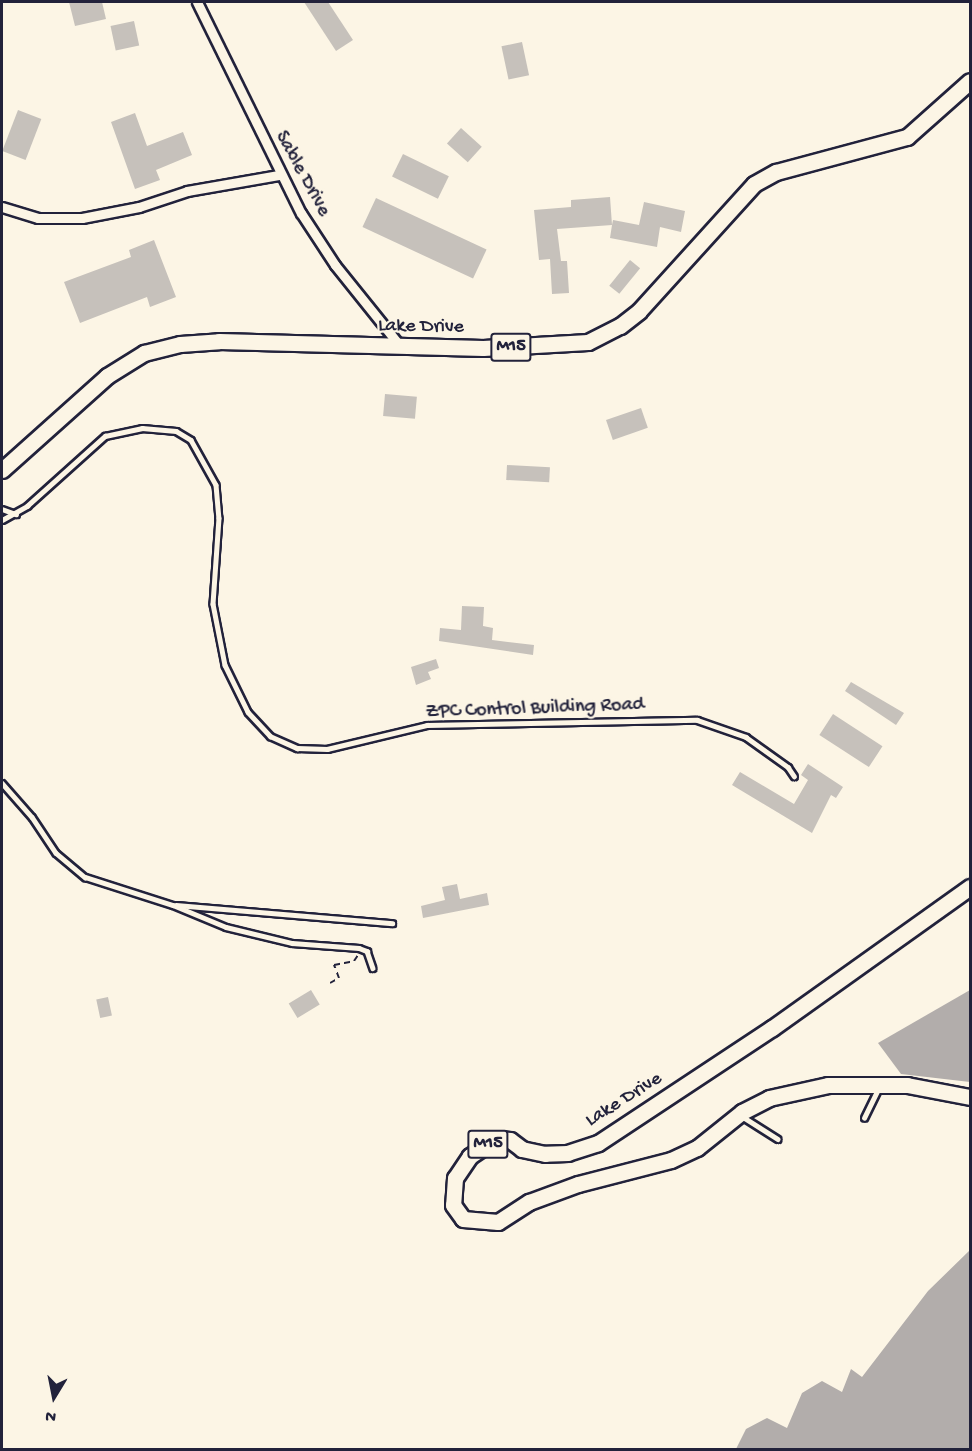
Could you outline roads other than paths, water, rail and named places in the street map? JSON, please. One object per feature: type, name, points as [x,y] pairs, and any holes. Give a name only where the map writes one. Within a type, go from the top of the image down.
[{"type":"main road","name":"Lake Drive","points":[[2,470],[107,376],[144,353],[219,341],[403,349],[588,342],[639,311],[754,184],[786,169],[907,137],[970,81]]},
{"type":"main road","name":"Lake Drive","points":[[970,887],[772,1028],[598,1143],[574,1152],[545,1154],[522,1149],[510,1140],[498,1139],[488,1144],[470,1156],[455,1178],[453,1205],[463,1219],[498,1222],[529,1202],[578,1184],[671,1160],[697,1148],[739,1115],[770,1098],[828,1085],[907,1085],[970,1097]]},
{"type":"street","name":"Sable Drive","points":[[197,2],[279,175],[335,265],[403,349]]},
{"type":"street","points":[[2,207],[38,218],[82,218],[139,207],[187,191],[279,175]]},
{"type":"lane","name":"ZPC Control Building Road","points":[[2,520],[16,514],[105,436],[128,429],[161,428],[176,431],[191,440],[216,485],[219,518],[213,604],[225,665],[236,692],[255,722],[288,746],[327,750],[427,725],[567,725],[686,720],[729,729],[746,737],[788,767],[794,776]]},
{"type":"lane","points":[[2,509],[16,514]]},
{"type":"lane","points":[[2,783],[32,817],[56,853],[85,877],[173,904],[217,924],[263,936],[367,951],[373,968]]},
{"type":"lane","points":[[173,904],[392,923]]},
{"type":"lane","points":[[864,1118],[880,1085]]},
{"type":"lane","points":[[739,1115],[778,1139]]}]
